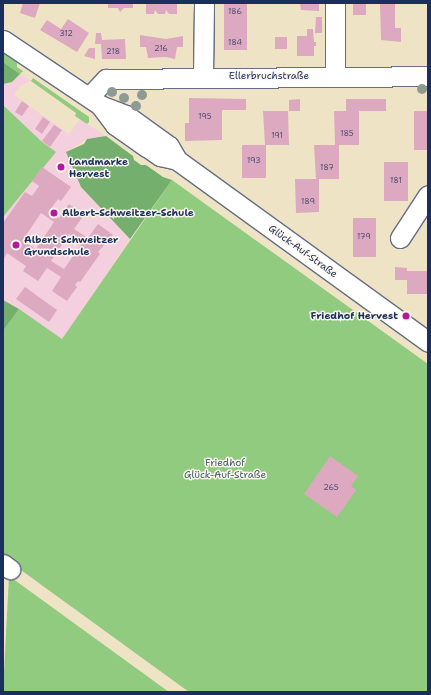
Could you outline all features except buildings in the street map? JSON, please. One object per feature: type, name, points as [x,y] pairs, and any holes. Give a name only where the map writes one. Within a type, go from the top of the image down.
[{"type":"street","points":[[203,76],[204,3]]},
{"type":"street","points":[[335,3],[335,76]]},
{"type":"street","name":"Glück-Auf-Straße","points":[[3,40],[95,101],[121,111],[169,146],[177,160],[428,342]]},
{"type":"street","name":"Ellerbruchstraße","points":[[95,101],[106,79],[203,76],[428,76]]},
{"type":"street","points":[[400,238],[428,195]]},
{"type":"shaded area","name":"Albert-Schweitzer-Schule","points":[[20,74],[31,81],[20,86],[14,95],[69,134],[80,119],[106,136],[87,139],[67,152],[81,187],[130,239],[62,340],[3,300],[3,84],[12,82]]},
{"type":"green space","points":[[3,52],[17,61],[17,67],[23,71],[20,74],[3,62]]},
{"type":"green space","points":[[3,62],[20,74],[12,82],[3,84]]},
{"type":"green space","points":[[33,78],[89,117],[89,122],[87,124],[75,116],[76,113],[31,81]]},
{"type":"green space","points":[[3,105],[42,142],[56,152],[3,217]]},
{"type":"green space","points":[[106,136],[133,156],[134,160],[141,165],[146,165],[163,177],[172,180],[130,239],[81,187],[66,152],[84,144],[87,139]]},
{"type":"green space","name":"Friedhof Glück-Auf-Straße","points":[[172,180],[428,364],[428,692],[189,692],[3,557],[3,331],[19,309],[62,339]]},
{"type":"green space","points":[[3,300],[19,309],[3,331]]},
{"type":"green space","points":[[9,576],[169,692],[3,692]]},
{"type":"place","name":"Landmarke Hervest","points":[[61,167]]},
{"type":"place","name":"Albert-Schweitzer-Schule","points":[[54,213]]},
{"type":"place","name":"Albert Schweitzer Grundschule","points":[[16,245]]},
{"type":"place","name":"Friedhof Hervest","points":[[406,316]]}]
